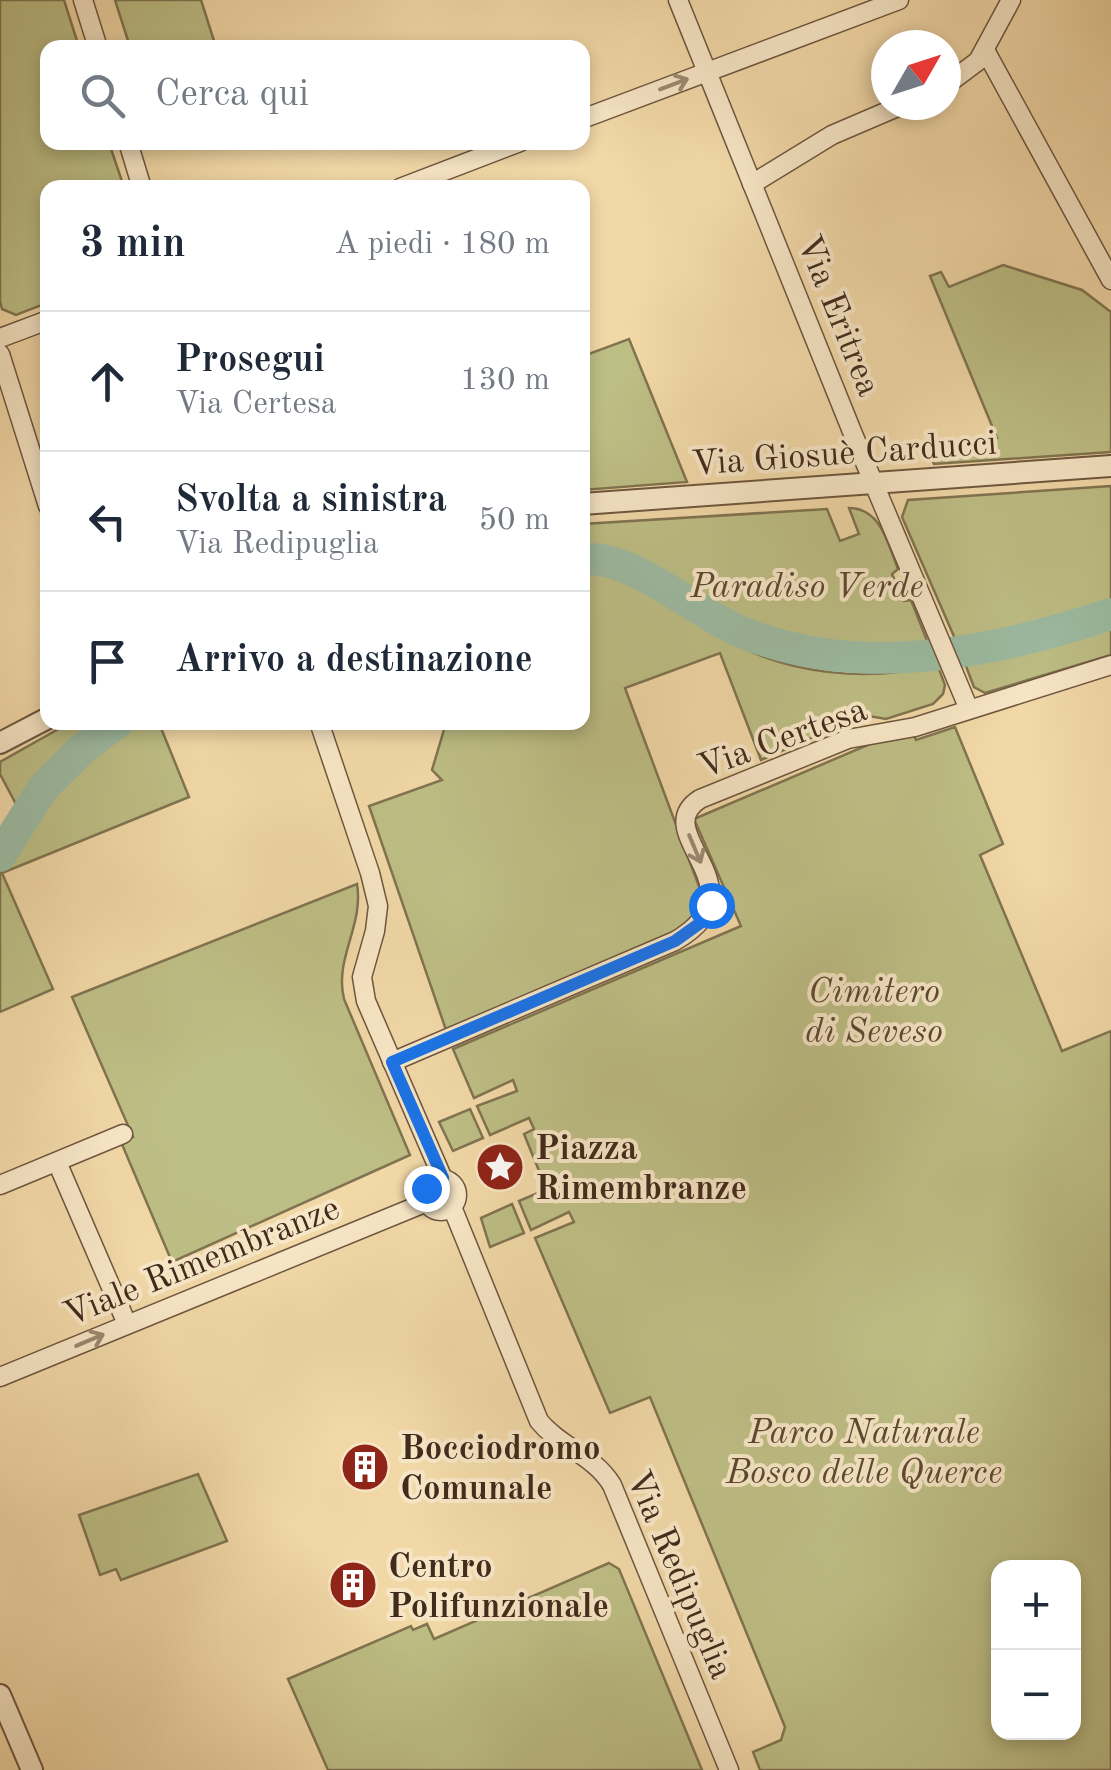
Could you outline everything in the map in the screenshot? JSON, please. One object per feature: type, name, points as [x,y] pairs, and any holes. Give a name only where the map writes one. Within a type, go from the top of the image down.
[{"type":"street","points":[[82,0],[95,40]]},
{"type":"street","name":"Via Eritrea","points":[[678,0],[968,707]]},
{"type":"street","points":[[590,116],[899,0]]},
{"type":"street","points":[[961,75],[985,50],[1011,0]]},
{"type":"street","points":[[985,50],[1111,280]]},
{"type":"street","points":[[752,184],[832,135],[871,118]]},
{"type":"street","points":[[130,150],[140,180]]},
{"type":"street","points":[[421,180],[499,150]]},
{"type":"street","points":[[0,338],[40,323]]},
{"type":"street","points":[[0,354],[40,481]]},
{"type":"street","name":"Via Giosuè Carducci","points":[[590,503],[1111,466]]},
{"type":"street","name":"Via Certesa","points":[[392,1062],[675,941],[696,928],[708,914],[712,894],[685,821],[688,808],[700,800],[848,740],[915,726],[1111,665]]},
{"type":"street","points":[[0,743],[40,722]]},
{"type":"street","name":"Via Redipuglia","points":[[322,730],[374,888],[378,918],[362,977],[366,1001],[443,1178],[457,1189],[452,1207],[539,1420],[552,1434],[592,1460],[612,1484],[729,1770]]},
{"type":"street","points":[[0,1185],[123,1134]]},
{"type":"street","points":[[58,1162],[127,1324]]},
{"type":"street","points":[[443,1178],[429,1184],[427,1202],[438,1211],[452,1207]]},
{"type":"street","name":"Viale Rimembranze","points":[[0,1378],[427,1202]]},
{"type":"street","points":[[0,1695],[32,1770]]},
{"type":"green space","points":[[0,0],[64,0],[77,40],[40,40],[40,150],[111,150],[122,180],[40,180],[40,306],[16,315],[2,309]]},
{"type":"green space","points":[[115,0],[201,0],[214,40],[128,40]]},
{"type":"green space","points":[[1003,265],[1082,290],[1111,312],[1111,452],[934,464],[925,444],[997,438],[930,276],[941,272],[949,287]]},
{"type":"green space","points":[[629,339],[687,482],[590,489],[590,353]]},
{"type":"green space","points":[[1111,486],[1111,603],[956,641],[902,517],[908,500]]},
{"type":"green space","name":"Paradiso Verde","points":[[849,508],[869,514],[882,529],[898,569],[892,574],[904,601],[911,600],[928,643],[846,645],[786,636],[709,604],[633,560],[590,550],[590,524],[827,509],[840,541],[859,534]]},
{"type":"green space","points":[[590,570],[640,584],[726,639],[776,661],[857,674],[937,664],[945,685],[943,694],[933,704],[886,719],[863,715],[761,760],[720,653],[625,688],[700,889],[698,908],[677,931],[446,1030],[369,806],[442,780],[432,770],[444,730],[590,730]]},
{"type":"green space","points":[[1111,623],[1111,655],[985,693],[974,687],[964,661],[1001,656]]},
{"type":"green space","points":[[955,727],[1003,844],[980,855],[1062,1051],[1111,1031],[1111,1770],[760,1770],[753,1752],[781,1740],[785,1727],[650,1397],[610,1413],[535,1238],[574,1222],[569,1212],[531,1230],[519,1201],[557,1185],[553,1173],[542,1178],[524,1134],[534,1129],[529,1118],[490,1135],[477,1106],[517,1091],[513,1080],[474,1098],[453,1049],[741,926],[694,819],[870,744],[914,736],[916,740]]},
{"type":"green space","points":[[57,730],[97,730],[42,777],[17,806],[0,774],[0,762]]},
{"type":"green space","points":[[122,730],[162,730],[189,797],[2,873],[53,989],[0,1012],[0,865],[49,790],[74,764]]},
{"type":"green space","points":[[357,884],[357,914],[343,970],[344,999],[410,1155],[172,1262],[121,1142],[133,1137],[72,997]]},
{"type":"green space","points":[[470,1109],[483,1138],[453,1151],[439,1122]]},
{"type":"green space","points":[[512,1204],[524,1233],[490,1247],[481,1218]]},
{"type":"green space","points":[[198,1474],[227,1541],[121,1580],[116,1569],[100,1575],[79,1515]]},
{"type":"green space","points":[[609,1563],[619,1569],[702,1770],[328,1770],[288,1679],[411,1626],[413,1630],[427,1624],[434,1639]]},
{"type":"waterway","points":[[590,559],[642,575],[739,631],[784,646],[831,655],[878,658],[973,650],[1111,614]]},
{"type":"waterway","points":[[0,856],[43,788],[107,730]]},
{"type":"place","name":"Piazza Rimembranze","points":[[500,1167]]},
{"type":"place","name":"Bocciodromo Comunale","points":[[365,1467]]},
{"type":"place","name":"Centro Polifunzionale","points":[[353,1585]]},
{"type":"route","points":[[426,1188],[433,1180],[443,1178],[392,1062],[675,941],[703,921],[711,905]]},
{"type":"park label","name":"Cimitero di Seveso","points":[[874,1010]]},
{"type":"park label","name":"Parco Naturale Bosco delle Querce","points":[[864,1451]]}]
